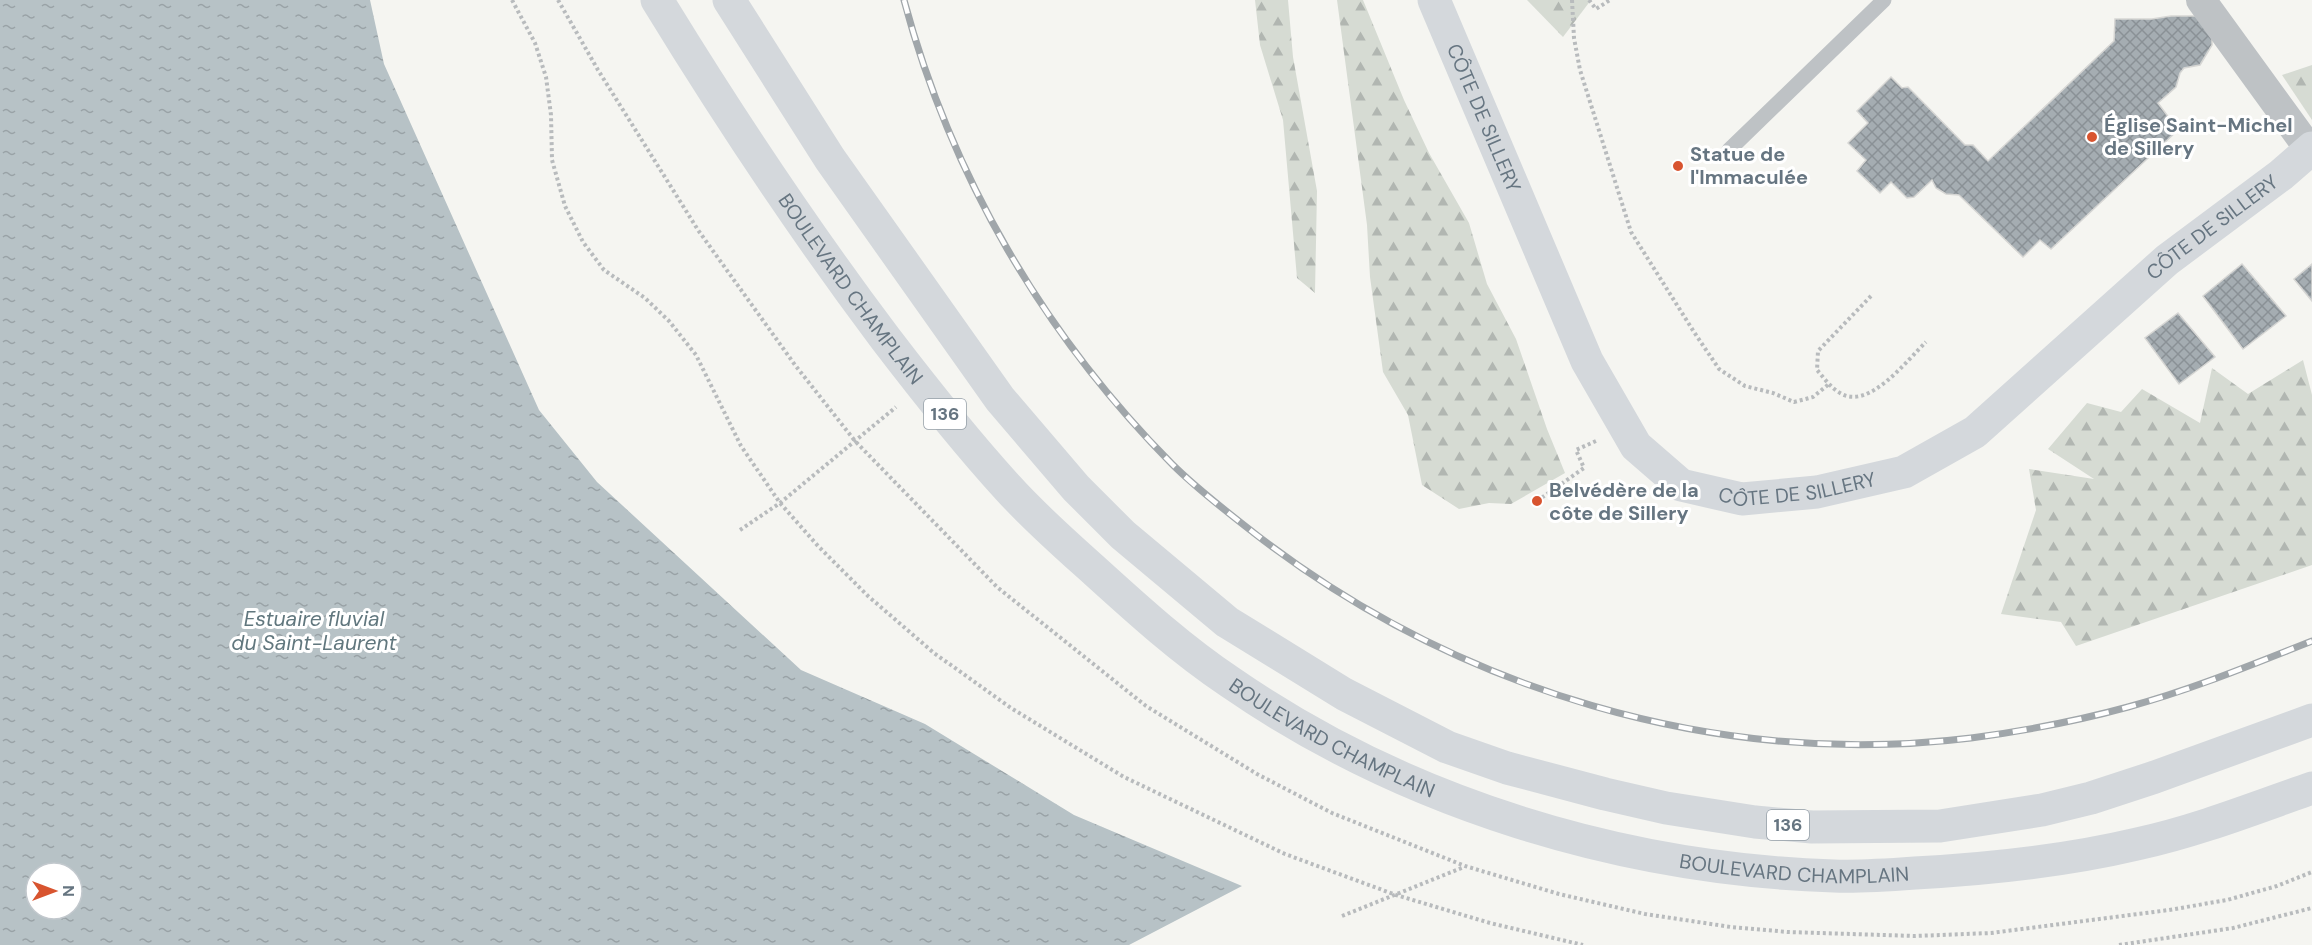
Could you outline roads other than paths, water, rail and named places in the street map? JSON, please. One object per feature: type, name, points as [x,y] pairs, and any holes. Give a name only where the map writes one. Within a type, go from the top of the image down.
[{"type":"main road","name":"BOULEVARD CHAMPLAIN","points":[[657,0],[746,143],[852,293],[957,430],[1010,490],[1058,538],[1133,606],[1230,683],[1297,725],[1413,783],[1473,807],[1539,829],[1603,846],[1737,869],[1838,877],[1979,869],[2139,844],[2312,788]]},
{"type":"main road","name":"BOULEVARD CHAMPLAIN","points":[[729,0],[830,159],[1000,399],[1076,488],[1122,535],[1227,622],[1344,694],[1447,747],[1507,768],[1666,808],[1755,822],[1812,827],[1940,826],[2042,810],[2091,798],[2312,720]]},
{"type":"main road","name":"CÔTE DE SILLERY","points":[[1434,0],[1587,361],[1636,446],[1681,485],[1742,499],[1817,492],[1904,472],[1975,432],[2167,260],[2281,176],[2311,149]]},
{"type":"street","points":[[2201,0],[2311,149]]},
{"type":"lane","points":[[1729,150],[1884,0]]},
{"type":"water","name":"Estuaire fluvial du Saint-Laurent","points":[[0,0],[370,0],[384,64],[539,410],[597,482],[801,670],[925,724],[1074,815],[1242,886],[1129,945],[0,945]]},
{"type":"railway","points":[[904,0],[924,65],[948,129],[976,190],[1008,250],[1043,307],[1083,362],[1126,414],[1172,464],[1212,500],[1332,588],[1415,635],[1502,675],[1592,706],[1685,728],[1780,741],[1875,744],[1971,738],[2089,717],[2175,693],[2312,641]]},
{"type":"place","name":"Église Saint-Michel de Sillery","points":[[2092,137]]},
{"type":"place","name":"Statue de l'Immaculée","points":[[1678,166]]},
{"type":"place","name":"Belvédère de la côte de Sillery","points":[[1537,501]]}]
